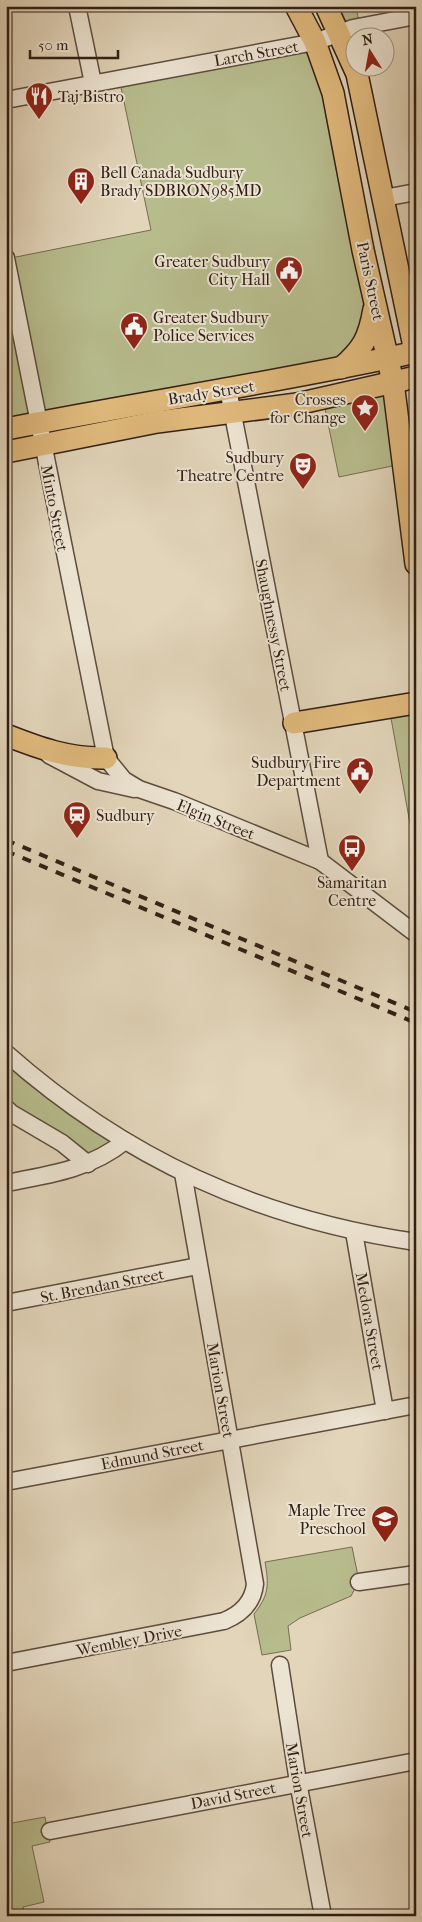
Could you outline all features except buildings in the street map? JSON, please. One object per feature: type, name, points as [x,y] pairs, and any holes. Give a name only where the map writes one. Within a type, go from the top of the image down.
[{"type":"main road","name":"Paris Street","points":[[296,6],[315,42],[333,93],[393,382],[416,564]]},
{"type":"main road","name":"Paris Street","points":[[326,6],[357,74],[416,353]]},
{"type":"main road","points":[[341,368],[359,353],[367,338],[375,302]]},
{"type":"main road","name":"Brady Street","points":[[6,429],[228,390],[416,353]]},
{"type":"main road","name":"Brady Street","points":[[6,452],[158,422],[296,404],[416,377]]},
{"type":"main road","points":[[294,723],[416,703]]},
{"type":"main road","points":[[6,735],[40,748],[74,757],[106,758]]},
{"type":"street","points":[[77,6],[93,83]]},
{"type":"street","name":"Larch Street","points":[[6,100],[315,42],[353,28],[416,16]]},
{"type":"street","points":[[384,198],[416,192]]},
{"type":"street","name":"Minto Street","points":[[6,258],[42,446],[106,758]]},
{"type":"street","name":"Shaughnessy Street","points":[[228,390],[320,861]]},
{"type":"street","points":[[40,748],[57,760],[98,781],[126,789],[138,789]]},
{"type":"street","name":"Elgin Street","points":[[106,758],[124,780],[138,789],[174,801],[320,861],[416,934]]},
{"type":"street","points":[[7,1057],[74,1109],[183,1173],[282,1213],[354,1232],[416,1242]]},
{"type":"street","points":[[6,1108],[11,1113],[62,1143],[88,1164]]},
{"type":"street","points":[[6,1183],[57,1173],[88,1164],[110,1153],[126,1141]]},
{"type":"street","name":"Marion Street","points":[[183,1173],[254,1584],[254,1595],[247,1606]]},
{"type":"street","name":"Medora Street","points":[[354,1232],[385,1411]]},
{"type":"street","name":"St. Brendan Street","points":[[6,1303],[198,1266]]},
{"type":"street","name":"Edmund Street","points":[[6,1482],[416,1405]]},
{"type":"street","points":[[359,1582],[416,1574]]},
{"type":"street","name":"Wembley Drive","points":[[6,1663],[224,1621],[234,1617],[247,1606]]},
{"type":"street","name":"Marion Street","points":[[280,1665],[298,1782],[324,1916]]},
{"type":"street","name":"David Street","points":[[50,1831],[298,1782],[416,1762]]},
{"type":"green space","points":[[327,6],[356,6],[360,28],[344,28],[344,33],[341,34]]},
{"type":"green space","points":[[314,41],[374,301],[340,368],[6,428],[6,259],[151,230],[119,78]]},
{"type":"green space","points":[[392,383],[402,464],[339,477],[323,399]]},
{"type":"green space","points":[[416,702],[416,857],[389,707]]},
{"type":"green space","points":[[6,1051],[125,1139],[87,1164],[6,1109]]},
{"type":"green space","points":[[352,1547],[359,1581],[351,1596],[300,1618],[288,1626],[291,1650],[262,1655],[254,1614],[263,1601],[267,1590],[265,1562]]},
{"type":"green space","points":[[45,1817],[50,1842],[32,1846],[44,1902],[23,1907],[24,1916],[6,1916],[6,1821],[12,1823]]},
{"type":"railway","points":[[6,840],[416,1012]]},
{"type":"railway","points":[[6,851],[416,1023]]},
{"type":"place","name":"Taj Bistro","points":[[39,120]]},
{"type":"place","name":"Bell Canada Sudbury Brady SDBRON985MD","points":[[81,205]]},
{"type":"place","name":"Greater Sudbury City Hall","points":[[289,294]]},
{"type":"place","name":"Greater Sudbury Police Services","points":[[134,350]]},
{"type":"place","name":"Crosses for Change","points":[[365,432]]},
{"type":"place","name":"Sudbury Theatre Centre","points":[[303,490]]},
{"type":"place","name":"Sudbury Fire Department","points":[[360,795]]},
{"type":"place","name":"Sudbury","points":[[77,839]]},
{"type":"place","name":"Samaritan Centre","points":[[352,872]]},
{"type":"place","name":"Maple Tree Preschool","points":[[385,1543]]}]
